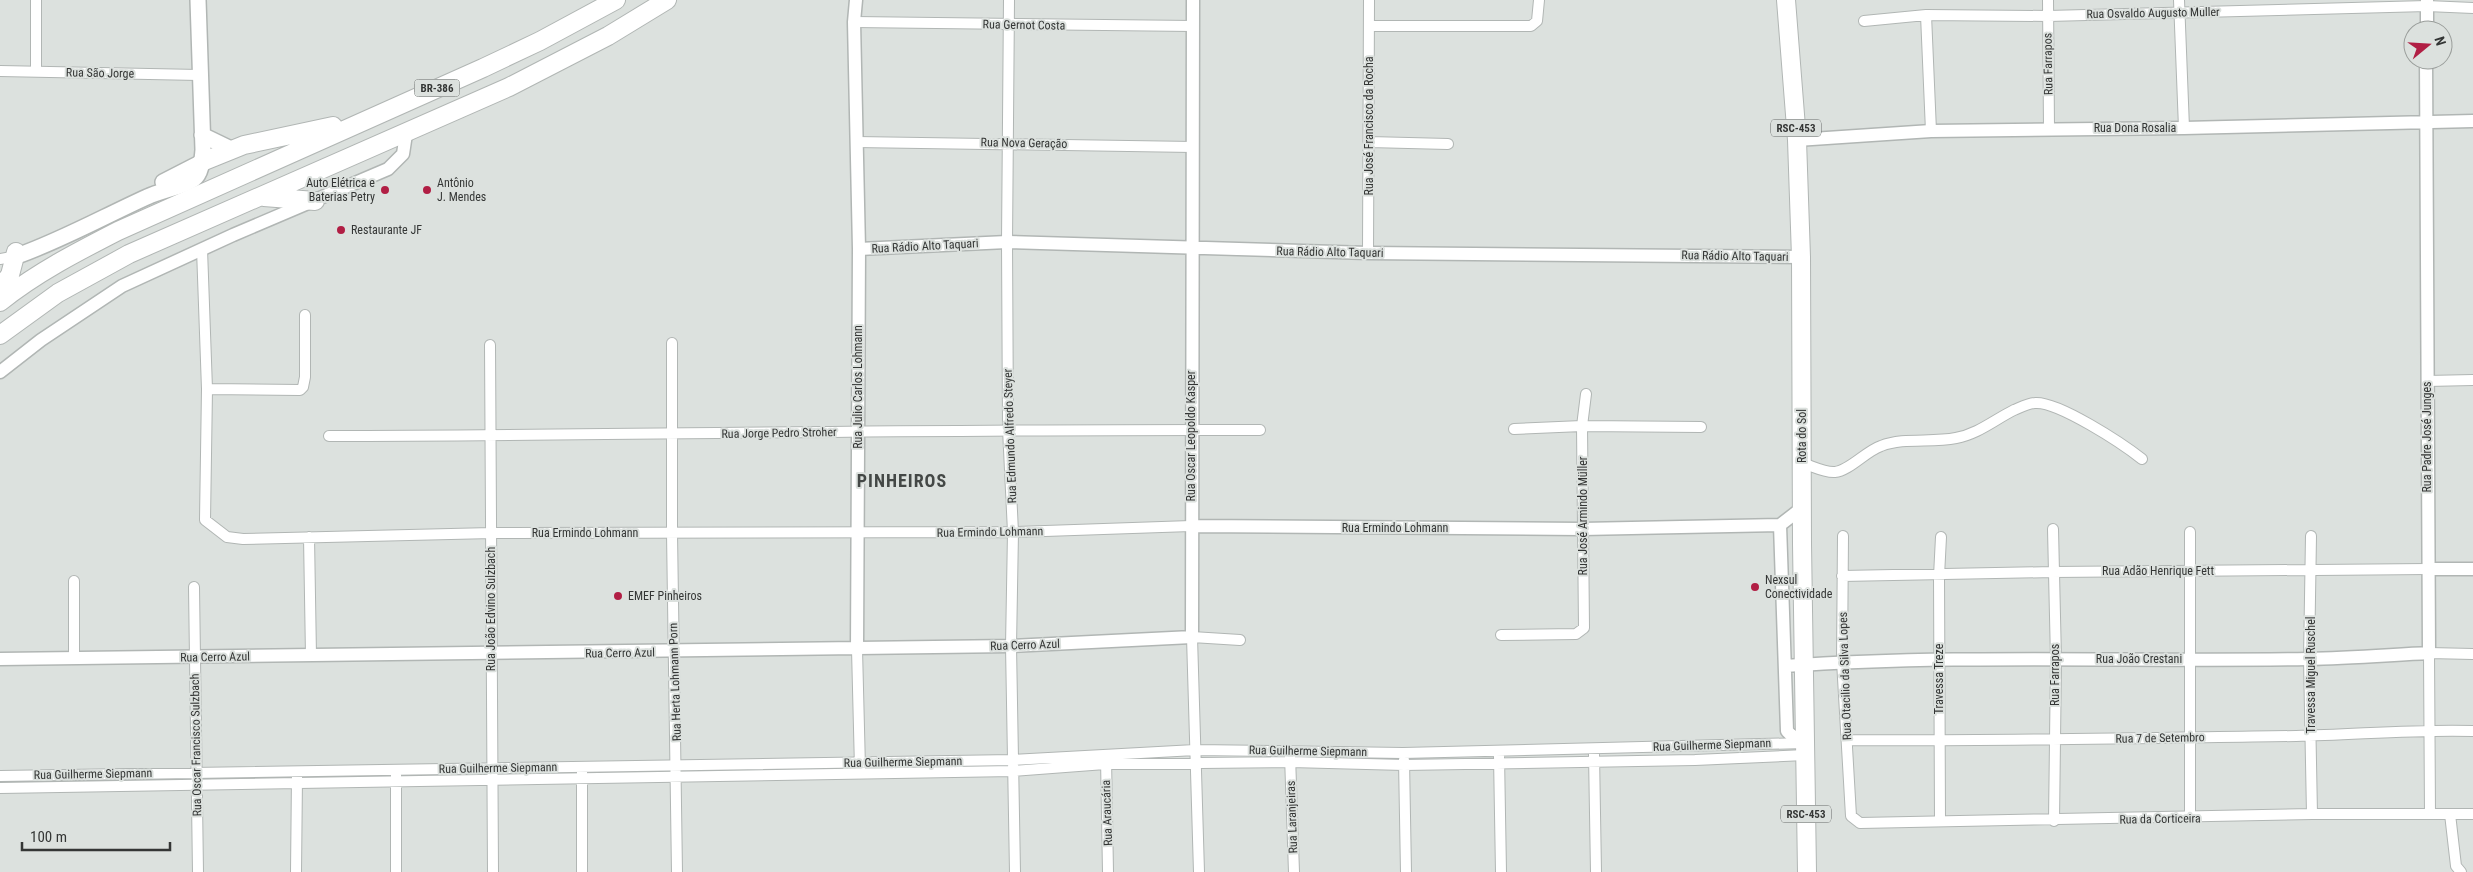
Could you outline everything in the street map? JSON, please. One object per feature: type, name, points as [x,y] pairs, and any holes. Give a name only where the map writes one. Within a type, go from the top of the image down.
[{"type":"highway","name":"BR-386","points":[[1,289],[16,289],[66,258],[118,231],[540,41],[616,0]]},
{"type":"highway","name":"BR-386","points":[[0,335],[58,293],[120,259],[406,134],[551,66],[667,0]]},
{"type":"highway","name":"Rota do Sol","points":[[1786,0],[1797,140],[1801,257],[1804,664],[1797,745],[1807,872]]},
{"type":"highway","points":[[202,162],[231,149],[257,142],[370,118]]},
{"type":"highway","points":[[259,197],[315,201]]},
{"type":"highway","points":[[1,289],[10,275],[8,256]]},
{"type":"main road","points":[[8,256],[117,206],[202,162],[198,0]]},
{"type":"main road","points":[[202,135],[231,149]]},
{"type":"street","points":[[36,0],[36,72]]},
{"type":"street","name":"Rua Julio Carlos Lohmann","points":[[856,0],[854,22],[859,249],[857,533],[860,768]]},
{"type":"street","name":"Rua Edmundo Alfredo Steyer","points":[[1009,0],[1008,429],[1013,532],[1011,646],[1015,872]]},
{"type":"street","name":"Rua Oscar Leopoldo Kasper","points":[[1194,0],[1191,526],[1192,637],[1199,872]]},
{"type":"street","name":"Rua José Francisco da Rocha","points":[[1368,253],[1369,0]]},
{"type":"street","points":[[1369,26],[1531,26],[1537,21],[1539,0]]},
{"type":"street","name":"Rua Farrapos","points":[[2048,0],[2049,128]]},
{"type":"street","points":[[2179,0],[2184,128]]},
{"type":"street","points":[[2427,3],[2427,20]]},
{"type":"street","name":"Rua Osvaldo Augusto Muller","points":[[1864,21],[1926,15],[2048,16],[2180,13],[2298,5],[2427,3],[2473,8]]},
{"type":"street","points":[[1926,15],[1931,131]]},
{"type":"street","name":"Rua Gernot Costa","points":[[854,22],[1193,26]]},
{"type":"street","name":"Rua Padre José Junges","points":[[2426,70],[2430,814]]},
{"type":"street","name":"Rua São Jorge","points":[[0,71],[199,76]]},
{"type":"street","name":"Rua Dona Rosalia","points":[[1797,140],[1931,131],[2049,128],[2184,128],[2473,121]]},
{"type":"street","points":[[0,372],[41,340],[122,286],[388,168],[403,154],[406,134]]},
{"type":"street","name":"Rua Nova Geração","points":[[856,142],[1193,147]]},
{"type":"street","points":[[1369,142],[1448,144]]},
{"type":"street","name":"Rua Rádio Alto Taquari","points":[[859,249],[1007,242],[1368,253],[1801,257]]},
{"type":"street","points":[[202,250],[207,389],[295,391],[303,387],[305,315]]},
{"type":"street","name":"Rua Herta Lohmann Porn","points":[[672,342],[673,652],[677,764],[677,872]]},
{"type":"street","name":"Rua João Edvino Sulzbach","points":[[490,345],[492,533],[490,654],[493,872]]},
{"type":"street","points":[[2427,381],[2473,380]]},
{"type":"street","name":"Rua Ermindo Lohmann","points":[[207,389],[205,520],[227,537],[243,539],[492,533],[1013,532],[1191,526],[1582,529],[1780,525]]},
{"type":"street","name":"Rua José Armindo Müller","points":[[1501,635],[1576,634],[1584,628],[1582,426],[1586,394]]},
{"type":"street","points":[[1802,463],[1835,472],[1846,468],[1868,451],[1891,442],[1955,438],[1969,435],[2015,410],[2036,403],[2050,406],[2116,438],[2142,459]]},
{"type":"street","points":[[1514,429],[1582,426],[1701,427]]},
{"type":"street","name":"Rua Jorge Pedro Stroher","points":[[329,436],[672,434],[1008,429],[1260,430]]},
{"type":"street","points":[[1797,745],[1787,731],[1780,525],[1802,508]]},
{"type":"street","name":"Rua Farrapos","points":[[2053,529],[2056,660],[2054,821]]},
{"type":"street","points":[[2190,532],[2190,818]]},
{"type":"street","name":"Rua Otacilio da Silva Lopes","points":[[1843,536],[1842,661],[1851,816]]},
{"type":"street","name":"Travessa Miguel Ruschel","points":[[2311,536],[2312,572],[2309,659],[2312,814]]},
{"type":"street","points":[[308,537],[311,656]]},
{"type":"street","name":"Travessa Treze","points":[[1940,822],[1939,576],[1941,537]]},
{"type":"street","name":"Rua Adão Henrique Fett","points":[[1842,576],[1939,576],[2053,572],[2312,572],[2473,569]]},
{"type":"street","points":[[74,582],[74,659]]},
{"type":"street","name":"Rua Oscar Francisco Sulzbach","points":[[194,587],[195,773],[198,872]]},
{"type":"street","name":"Rua Cerro Azul","points":[[0,660],[858,649],[1011,646],[1192,637],[1240,640]]},
{"type":"street","name":"Rua João Crestani","points":[[1785,666],[1842,661],[2309,659],[2429,653],[2473,654]]},
{"type":"street","name":"Rua 7 de Setembro","points":[[1847,740],[1940,741],[2191,738],[2310,736],[2429,730],[2473,731]]},
{"type":"street","name":"Rua Guilherme Siepmann","points":[[582,772],[677,776],[1013,760],[1105,759],[1195,763],[1291,762],[1404,766],[1499,762],[1695,760],[1797,745]]},
{"type":"street","name":"Rua Guilherme Siepmann","points":[[0,776],[297,771],[396,775],[492,774],[582,772],[677,764],[1013,771],[1195,750],[1345,750],[1403,753],[1797,745]]},
{"type":"street","points":[[1594,748],[1596,872]]},
{"type":"street","name":"Rua Laranjeiras","points":[[1290,750],[1294,872]]},
{"type":"street","points":[[1345,750],[1345,765]]},
{"type":"street","points":[[1499,750],[1501,872]]},
{"type":"street","points":[[1403,753],[1406,872]]},
{"type":"street","name":"Rua Araucária","points":[[1105,759],[1108,872]]},
{"type":"street","points":[[296,872],[297,771]]},
{"type":"street","points":[[582,772],[582,872]]},
{"type":"street","points":[[396,775],[396,872]]},
{"type":"street","name":"Rua Guilherme Siepmann","points":[[0,788],[297,783],[396,775]]},
{"type":"street","name":"Rua da Corticeira","points":[[1851,816],[1860,823],[2054,821],[2312,814],[2473,814]]},
{"type":"street","points":[[2450,814],[2456,866],[2460,872]]},
{"type":"place","name":"Auto Elétrica e Baterias Petry","points":[[385,190]]},
{"type":"place","name":"Antônio J. Mendes","points":[[427,190]]},
{"type":"place","name":"Restaurante JF","points":[[341,230]]},
{"type":"place","name":"Nexsul Conectividade","points":[[1755,587]]},
{"type":"place","name":"EMEF Pinheiros","points":[[618,596]]},
{"type":"district","name":"PINHEIROS","points":[[902,480]]}]
